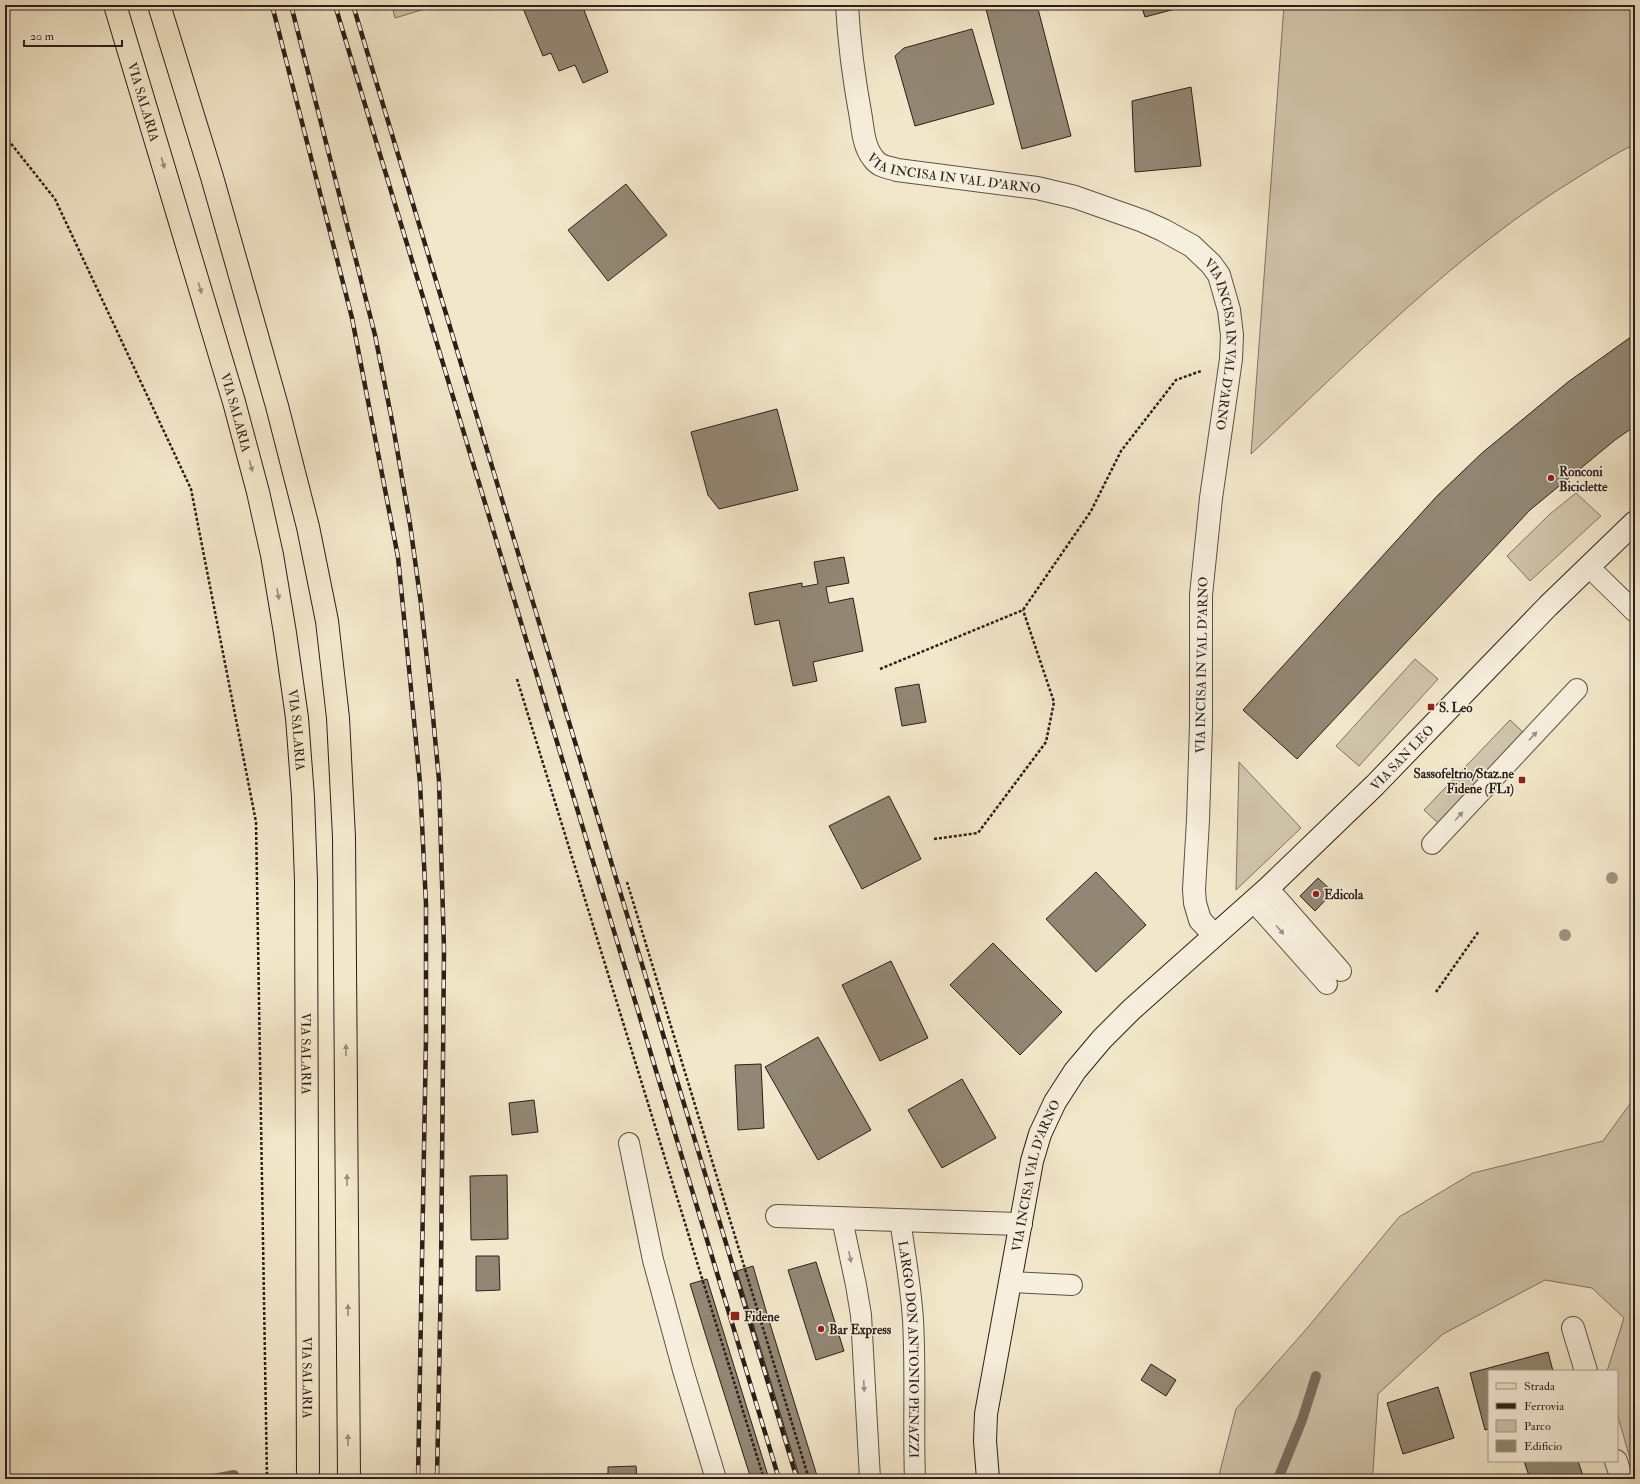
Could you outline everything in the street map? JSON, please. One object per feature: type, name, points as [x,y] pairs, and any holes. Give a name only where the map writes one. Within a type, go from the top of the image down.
[{"type":"main road","name":"VIA SALARIA","points":[[116,5],[232,394],[258,492],[272,555],[284,625],[297,718],[303,797],[306,881],[308,1479]]},
{"type":"main road","points":[[159,5],[212,177],[279,414],[308,527],[327,621],[338,718],[344,844],[349,1479]]},
{"type":"street","name":"VIA INCISA IN VAL D'ARNO","points":[[847,5],[852,59],[865,141],[870,154],[876,162],[885,167],[897,170],[996,182],[1056,192],[1075,197],[1143,221],[1186,243],[1203,256],[1219,275],[1230,310],[1232,336],[1231,359],[1205,546],[1200,618],[1201,725],[1194,890],[1195,903],[1200,920],[1214,935]]},
{"type":"street","name":"VIA SAN LEO","points":[[1214,935],[1260,895],[1375,785],[1529,626],[1635,522]]},
{"type":"street","name":"VIA INCISA VAL D'ARNO","points":[[988,1479],[985,1436],[986,1414],[1032,1161],[1046,1118],[1065,1086],[1102,1038],[1214,935]]},
{"type":"street","points":[[777,1216],[1021,1224]]},
{"type":"street","points":[[1573,1328],[1586,1370]]},
{"type":"street","points":[[1616,1462],[1622,1479]]},
{"type":"lane","points":[[1589,567],[1635,612]]},
{"type":"lane","points":[[1432,844],[1577,689]]},
{"type":"lane","points":[[1260,895],[1334,977]]},
{"type":"lane","points":[[629,1143],[653,1260],[683,1370],[716,1479]]},
{"type":"lane","points":[[842,1219],[856,1285],[860,1315],[870,1479]]},
{"type":"lane","name":"LARGO DON ANTONIO PENAZZI","points":[[900,1220],[909,1278],[913,1321],[913,1431],[915,1479]]},
{"type":"lane","points":[[1010,1282],[1072,1285]]},
{"type":"path","points":[[5,136],[55,199],[191,489],[256,822],[267,1479]]},
{"type":"path","points":[[880,669],[1022,610],[1091,511],[1121,451],[1176,380],[1231,359]]},
{"type":"path","points":[[934,839],[978,833],[1046,742],[1054,702],[1022,610]]},
{"type":"path","points":[[517,679],[764,1479]]},
{"type":"path","points":[[627,882],[809,1479]]},
{"type":"path","points":[[1436,992],[1479,931]]},
{"type":"green space","points":[[392,5],[438,5],[395,18]]},
{"type":"green space","points":[[1284,5],[1635,5],[1635,144],[1600,163],[1535,205],[1491,237],[1409,306],[1251,454]]},
{"type":"green space","points":[[1576,493],[1601,516],[1530,581],[1507,556],[1550,514]]},
{"type":"green space","points":[[1415,659],[1438,679],[1359,766],[1336,746]]},
{"type":"green space","points":[[1510,720],[1524,733],[1438,823],[1424,810]]},
{"type":"green space","points":[[1239,762],[1301,828],[1236,890]]},
{"type":"green space","points":[[1635,1097],[1635,1476],[1618,1416],[1618,1370],[1607,1370],[1624,1318],[1592,1288],[1545,1280],[1443,1334],[1378,1394],[1373,1472],[1367,1479],[1218,1479],[1236,1409],[1309,1326],[1399,1217],[1473,1173],[1603,1141]]},
{"type":"building","points":[[582,5],[608,72],[583,83],[575,65],[559,71],[551,53],[543,56],[522,6]]},
{"type":"building","points":[[1003,5],[1037,5],[1071,136],[1022,149],[986,9]]},
{"type":"building","points":[[1141,5],[1190,5],[1145,17]]},
{"type":"building","points":[[972,29],[994,104],[915,126],[895,56],[904,48]]},
{"type":"building","points":[[1191,87],[1201,166],[1135,172],[1132,101]]},
{"type":"building","points":[[626,184],[667,235],[608,281],[568,230]]},
{"type":"building","points":[[1635,334],[1635,426],[1615,440],[1530,510],[1297,759],[1243,710],[1437,496],[1482,453],[1568,382]]},
{"type":"building","points":[[777,409],[798,490],[719,509],[708,495],[691,432]]},
{"type":"building","points":[[844,557],[849,583],[826,587],[829,603],[853,598],[863,651],[813,662],[817,681],[793,686],[779,620],[755,625],[749,593],[802,583],[802,587],[818,584],[814,562]]},
{"type":"building","points":[[919,684],[926,722],[902,726],[895,688]]},
{"type":"building","points":[[889,796],[921,859],[862,889],[829,826]]},
{"type":"building","points":[[1096,872],[1146,925],[1096,972],[1046,919]]},
{"type":"building","name":"Edicola","points":[[1318,878],[1333,892],[1315,911],[1300,896]]},
{"type":"building","points":[[993,943],[1062,1012],[1020,1055],[950,985]]},
{"type":"building","points":[[891,961],[928,1038],[880,1061],[842,985]]},
{"type":"building","points":[[818,1037],[871,1130],[818,1160],[765,1067]]},
{"type":"building","points":[[761,1064],[764,1128],[738,1130],[735,1065]]},
{"type":"building","points":[[962,1079],[996,1138],[942,1168],[908,1110]]},
{"type":"building","points":[[534,1100],[538,1132],[512,1135],[509,1103]]},
{"type":"building","points":[[507,1175],[508,1239],[471,1240],[470,1176]]},
{"type":"building","points":[[476,1256],[499,1256],[500,1290],[476,1291]]},
{"type":"building","points":[[816,1262],[844,1351],[816,1360],[788,1270]]},
{"type":"building","points":[[753,1266],[818,1479],[800,1479],[737,1271]]},
{"type":"building","points":[[707,1279],[769,1479],[751,1479],[705,1333],[690,1284]]},
{"type":"building","points":[[1548,1352],[1553,1370],[1488,1370],[1488,1429],[1485,1430],[1470,1373]]},
{"type":"building","points":[[1151,1364],[1176,1380],[1166,1396],[1141,1380]]},
{"type":"building","points":[[1438,1387],[1454,1438],[1403,1454],[1387,1403]]},
{"type":"building","points":[[1524,1462],[1578,1462],[1584,1479],[1530,1479]]},
{"type":"building","points":[[636,1466],[637,1479],[608,1479],[608,1467]]},
{"type":"waterway","points":[[1278,1479],[1302,1420],[1316,1376]]},
{"type":"waterway","points":[[213,1479],[234,1475]]},
{"type":"waterway","points":[[508,1479],[640,1479]]},
{"type":"railway","points":[[272,5],[352,318],[398,557],[409,668],[420,783],[426,904],[426,1039],[418,1479]]},
{"type":"railway","points":[[291,5],[375,335],[410,524],[421,604],[432,706],[439,780],[444,949],[441,1275],[437,1479]]},
{"type":"railway","points":[[335,5],[779,1479]]},
{"type":"railway","points":[[353,5],[797,1479]]},
{"type":"place","name":"Ronconi Biciclette","points":[[1551,478]]},
{"type":"place","name":"S. Leo","points":[[1431,707]]},
{"type":"place","name":"Sassofeltrio/Staz.ne Fidene (FL1)","points":[[1522,780]]},
{"type":"place","name":"Edicola","points":[[1316,894]]},
{"type":"place","name":"Fidene","points":[[735,1316]]},
{"type":"place","name":"Bar Express","points":[[821,1329]]}]
